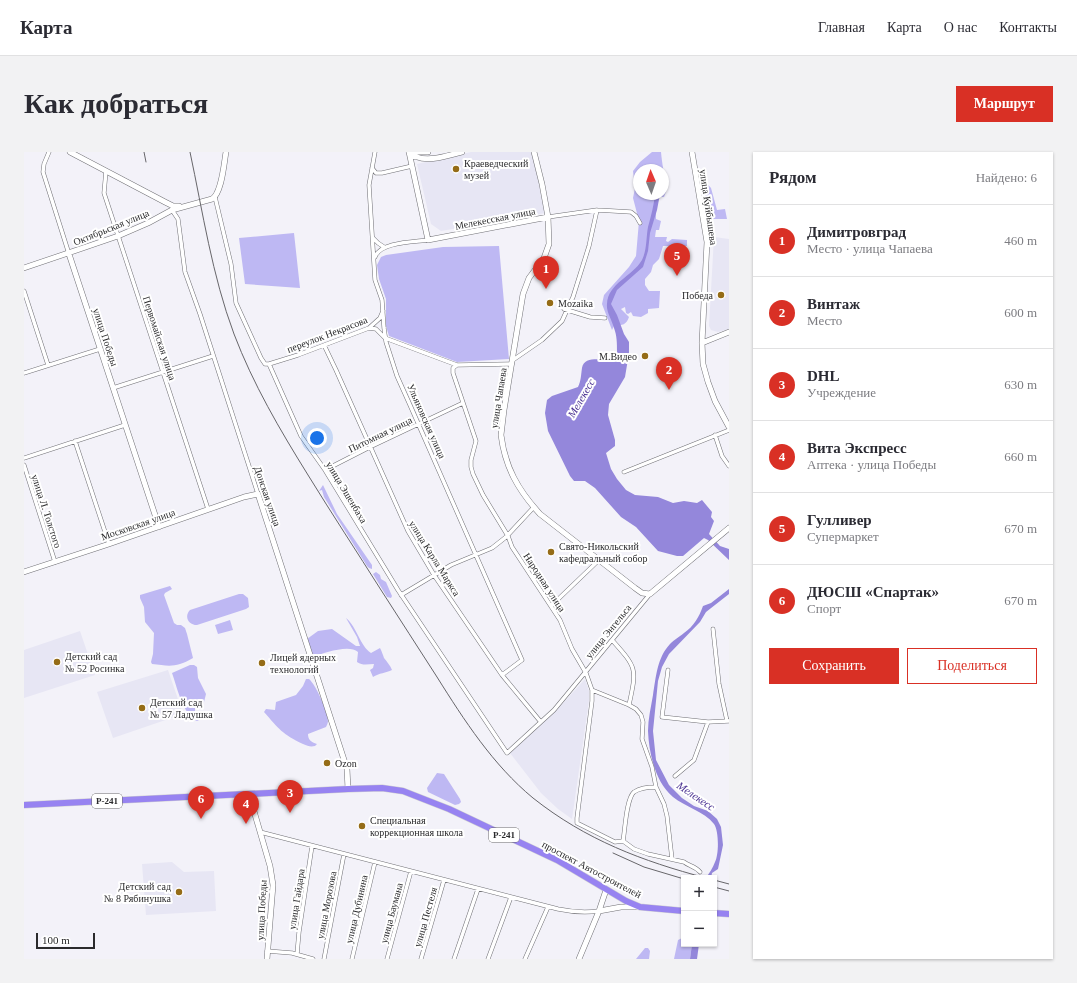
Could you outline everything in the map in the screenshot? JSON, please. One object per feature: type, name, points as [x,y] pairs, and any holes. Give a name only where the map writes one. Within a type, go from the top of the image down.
[{"type":"highway","name":"проспект Автостроителей","points":[[24,806],[348,788],[393,789],[430,801],[557,860],[626,902],[640,907],[681,911]]},
{"type":"highway","points":[[717,913],[729,914]]},
{"type":"street","name":"улица Победы","points":[[49,152],[44,164],[44,172],[69,254],[159,527]]},
{"type":"street","points":[[70,152],[173,206],[182,207]]},
{"type":"street","points":[[215,197],[221,180],[226,152]]},
{"type":"street","name":"Ульяновская улица","points":[[375,152],[369,185],[374,238],[373,262],[375,280],[382,300],[386,338],[397,376],[522,660],[502,674]]},
{"type":"street","points":[[409,152],[428,152]]},
{"type":"street","points":[[409,152],[417,157],[427,158],[444,157],[462,152]]},
{"type":"street","points":[[409,152],[428,240]]},
{"type":"street","name":"Мелекесская улица","points":[[384,247],[548,217],[534,152]]},
{"type":"street","name":"улица Куйбышева","points":[[692,152],[707,242],[702,343],[703,364],[715,401],[729,428]]},
{"type":"street","points":[[370,178],[376,173],[412,166]]},
{"type":"street","points":[[372,168],[376,173]]},
{"type":"street","name":"Первомайская улица","points":[[106,171],[104,193],[208,510]]},
{"type":"street","name":"Октябрьская улица","points":[[24,268],[69,254],[118,236],[149,223],[172,210],[215,197]]},
{"type":"street","name":"улица Эшенбаха","points":[[215,197],[231,264],[236,303],[261,358],[265,364],[269,364],[301,436],[325,470],[401,595],[507,753]]},
{"type":"street","name":"Донская улица","points":[[172,210],[178,219],[185,272],[200,314],[347,769],[348,788]]},
{"type":"street","points":[[548,217],[596,210],[631,212],[636,216],[640,223]]},
{"type":"street","points":[[369,328],[376,329],[386,338],[457,365],[513,362],[562,321],[565,310],[573,297],[589,246],[594,227],[596,210]]},
{"type":"street","name":"улица Чапаева","points":[[548,217],[549,244],[544,258],[529,278],[524,294],[501,435],[503,450],[509,469],[517,483],[534,507],[545,518],[635,588],[642,593],[650,594]]},
{"type":"street","points":[[373,262],[376,252],[384,247],[374,238]]},
{"type":"street","points":[[24,291],[48,365]]},
{"type":"street","name":"переулок Некрасова","points":[[269,364],[298,355],[369,328],[380,318],[383,310]]},
{"type":"street","points":[[565,310],[590,317],[605,318]]},
{"type":"street","points":[[702,343],[729,332]]},
{"type":"street","name":"улица Карла Маркса","points":[[324,344],[408,531],[434,575],[502,674],[540,721]]},
{"type":"street","points":[[24,373],[100,349]]},
{"type":"street","points":[[113,388],[213,356]]},
{"type":"street","name":"Народная улица","points":[[457,365],[453,368],[452,373],[476,441],[471,460],[473,474],[483,495],[508,536],[512,547],[560,620],[572,649],[586,673],[592,690],[576,818],[577,823],[614,842],[623,841]]},
{"type":"street","name":"Питомная улица","points":[[325,470],[463,403]]},
{"type":"street","points":[[24,458],[125,425]]},
{"type":"street","points":[[624,472],[716,435],[729,428]]},
{"type":"street","points":[[716,435],[722,456],[729,466]]},
{"type":"street","points":[[75,441],[109,544]]},
{"type":"street","name":"улица Л. Толстого","points":[[24,465],[55,562]]},
{"type":"street","name":"Московская улица","points":[[24,572],[244,497],[258,494]]},
{"type":"street","points":[[401,595],[452,565],[492,548],[508,536],[534,507]]},
{"type":"street","name":"улица Энгельса","points":[[507,753],[540,721],[554,710],[650,594],[729,528]]},
{"type":"street","points":[[551,606],[599,560]]},
{"type":"street","points":[[668,670],[662,717],[708,722],[728,721],[719,684],[713,629]]},
{"type":"street","points":[[612,640],[629,659],[634,671],[634,682],[629,705]]},
{"type":"street","points":[[592,690],[629,705],[636,709],[641,715],[643,722],[642,739],[652,767],[656,787],[664,804],[667,816],[672,859]]},
{"type":"street","points":[[675,776],[694,760],[708,722]]},
{"type":"street","points":[[656,787],[640,789],[633,793],[627,814],[623,841],[634,849],[648,854],[684,862],[687,865],[697,868],[700,872]]},
{"type":"street","name":"улица Победы","points":[[249,794],[270,866],[273,884],[266,959]]},
{"type":"street","points":[[260,832],[572,912],[588,913],[621,907],[640,907]]},
{"type":"street","name":"улица Гайдара","points":[[297,954],[312,846]]},
{"type":"street","name":"улица Морозова","points":[[324,959],[344,854]]},
{"type":"street","name":"улица Дубинина","points":[[352,959],[375,862]]},
{"type":"street","name":"улица Баумана","points":[[387,959],[411,871]]},
{"type":"street","name":"улица Пестеля","points":[[421,959],[444,880]]},
{"type":"street","points":[[454,959],[478,888]]},
{"type":"street","points":[[579,959],[606,890]]},
{"type":"street","points":[[488,959],[511,897]]},
{"type":"street","points":[[525,959],[548,906]]},
{"type":"street","points":[[267,951],[297,954],[314,959]]},
{"type":"shaded area","points":[[471,152],[532,152],[545,213],[441,231],[431,224],[417,164]]},
{"type":"shaded area","points":[[652,152],[661,152],[662,164],[638,164]]},
{"type":"shaded area","points":[[702,178],[711,188],[717,210],[725,209],[727,219],[713,219],[709,215]]},
{"type":"shaded area","points":[[634,200],[658,200],[656,208],[656,219],[661,221],[659,230],[656,230],[655,237],[667,237],[666,241],[668,242],[672,239],[687,240],[687,246],[663,246],[659,259],[653,265],[651,272],[645,279],[645,285],[649,291],[660,291],[659,308],[648,309],[648,313],[641,317],[633,316],[631,312],[628,314],[626,313],[625,307],[621,309],[629,317],[627,322],[614,326],[612,330],[602,304],[604,295],[629,267],[636,256],[639,221]]},
{"type":"shaded area","points":[[294,233],[300,288],[245,284],[239,238]]},
{"type":"shaded area","points":[[714,237],[729,239],[729,329],[718,332],[711,330],[709,326]]},
{"type":"shaded area","points":[[499,246],[509,359],[457,362],[389,336],[386,326],[386,299],[379,279],[377,265],[381,257],[443,247]]},
{"type":"shaded area","points":[[323,485],[337,514],[372,565],[372,569],[367,566],[324,497],[322,490],[319,491]]},
{"type":"shaded area","points":[[376,572],[380,575],[381,579],[386,582],[392,596],[391,598],[387,597],[373,574]]},
{"type":"shaded area","points":[[170,586],[172,589],[164,595],[174,623],[185,628],[193,658],[172,666],[152,664],[154,633],[145,622],[144,607],[140,595]]},
{"type":"shaded area","points":[[243,594],[248,598],[249,607],[246,609],[197,625],[189,622],[187,615],[190,610]]},
{"type":"shaded area","points":[[346,618],[353,626],[367,650],[371,653],[380,648],[384,658],[392,670],[373,677],[370,670],[373,668],[374,664],[363,664],[357,662],[358,652],[349,649],[336,650],[313,657],[307,639],[318,631],[332,629],[356,646],[360,646],[357,637]]},
{"type":"shaded area","points":[[230,620],[233,630],[218,634],[215,625]]},
{"type":"shaded area","name":"Детский сад № 52 Росинка","points":[[80,631],[95,675],[24,698],[24,650]]},
{"type":"shaded area","points":[[190,665],[197,667],[198,678],[206,694],[204,702],[195,706],[195,713],[203,716],[203,718],[197,721],[192,718],[184,707],[172,673]]},
{"type":"shaded area","name":"Детский сад № 57 Ладушка","points":[[168,670],[183,714],[113,738],[97,692]]},
{"type":"shaded area","points":[[306,679],[309,679],[312,682],[318,693],[324,705],[328,721],[326,727],[308,734],[310,740],[317,744],[315,746],[303,744],[285,734],[264,712],[266,709],[275,710],[276,702],[296,695]]},
{"type":"shaded area","points":[[585,679],[589,691],[589,700],[572,819],[558,809],[541,793],[510,753],[556,711]]},
{"type":"shaded area","points":[[437,773],[444,774],[460,799],[461,802],[459,804],[455,805],[428,792],[427,788]]},
{"type":"shaded area","name":"Детский сад № 8 Рябинушка","points":[[172,862],[184,872],[214,871],[216,911],[146,915],[142,864]]},
{"type":"shaded area","points":[[681,938],[681,947],[692,947],[690,959],[674,959],[678,940]]},
{"type":"shaded area","points":[[645,948],[648,948],[650,951],[649,959],[636,959]]},
{"type":"water","name":"Мелекесс","points":[[654,200],[659,200],[643,267],[617,290],[611,304],[629,342],[629,353],[625,377],[609,404],[608,415],[615,440],[615,446],[606,453],[611,469],[617,479],[626,490],[635,495],[658,497],[673,503],[684,501],[697,503],[702,500],[712,512],[711,517],[714,521],[709,534],[720,546],[729,549],[729,560],[704,538],[683,556],[658,551],[636,527],[621,517],[595,488],[585,481],[574,481],[570,476],[548,431],[545,413],[547,400],[552,396],[578,387],[583,364],[589,360],[610,360],[613,353],[617,352],[616,334],[607,310],[608,297],[616,285],[638,266],[642,260],[645,252],[648,227]]},
{"type":"water","points":[[729,589],[729,594],[706,612],[700,622],[669,654],[662,667],[658,681],[653,731],[656,760],[669,785],[682,798],[694,806],[708,811],[717,819],[721,827],[723,845],[718,869],[712,875],[708,875],[714,864],[717,854],[718,837],[716,827],[700,812],[683,804],[667,791],[654,767],[648,726],[658,668],[662,655],[672,642],[688,630],[698,618],[703,606],[711,603]]},
{"type":"water","points":[[692,947],[699,947],[697,959],[690,959]]},
{"type":"railway","points":[[144,152],[146,162]]},
{"type":"railway","points":[[190,152],[214,267],[226,312],[241,353],[258,389],[308,475],[447,693],[480,741],[492,757],[518,785],[553,813],[573,826],[637,856],[696,875]]},
{"type":"railway","points":[[613,853],[644,867],[681,878]]},
{"type":"railway","points":[[717,881],[729,884]]},
{"type":"railway","points":[[717,888],[729,891]]},
{"type":"place","name":"Краеведческий музей","points":[[456,169]]},
{"type":"place","name":"Гулливер","points":[[677,276]]},
{"type":"place","name":"Димитровград","points":[[546,289]]},
{"type":"place","name":"Победа","points":[[721,295]]},
{"type":"place","name":"Mozaika","points":[[550,303]]},
{"type":"place","name":"М.Видео","points":[[645,356]]},
{"type":"place","name":"Винтаж","points":[[669,390]]},
{"type":"place","name":"Свято-Никольский кафедральный собор","points":[[551,552]]},
{"type":"place","name":"Детский сад № 52 Росинка","points":[[57,662]]},
{"type":"place","name":"Лицей ядерных технологий","points":[[262,663]]},
{"type":"place","name":"Детский сад № 57 Ладушка","points":[[142,708]]},
{"type":"place","name":"Ozon","points":[[327,763]]},
{"type":"place","name":"DHL","points":[[290,813]]},
{"type":"place","name":"ДЮСШ «Спартак»","points":[[201,819]]},
{"type":"place","name":"Вита Экспресс","points":[[246,824]]},
{"type":"place","name":"Специальная коррекционная школа","points":[[362,826]]},
{"type":"place","name":"Детский сад № 8 Рябинушка","points":[[179,892]]}]
